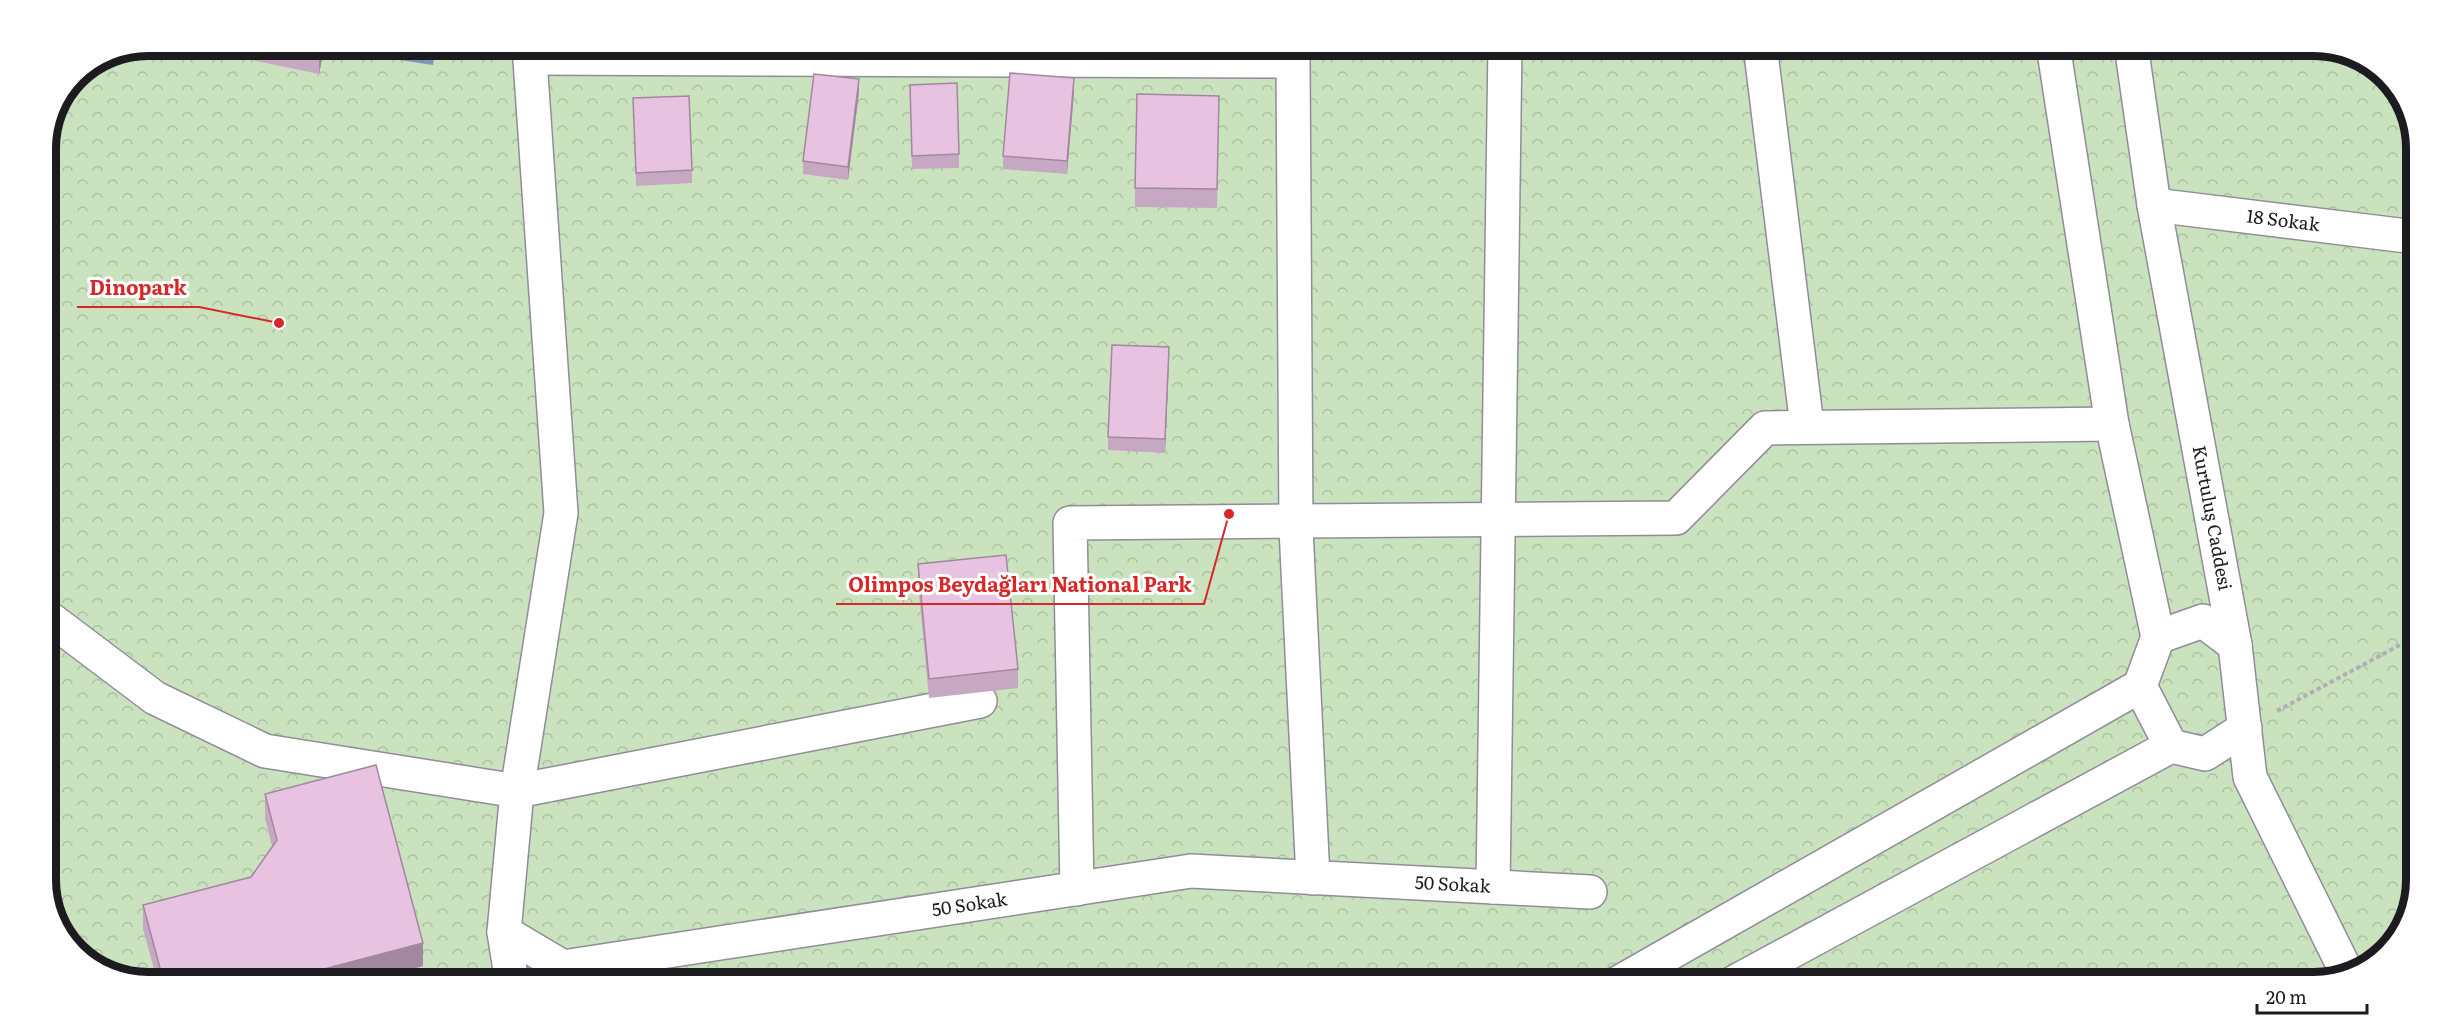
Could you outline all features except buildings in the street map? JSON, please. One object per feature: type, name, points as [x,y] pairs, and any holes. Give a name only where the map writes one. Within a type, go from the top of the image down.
[{"type":"street","points":[[510,972],[504,932],[517,791],[561,513],[529,56]]},
{"type":"street","points":[[1179,56],[1293,61],[1296,521],[1312,878]]},
{"type":"street","points":[[1493,887],[1505,56]]},
{"type":"street","points":[[1761,56],[1807,426]]},
{"type":"street","points":[[1637,972],[2140,686],[2158,637],[2112,424],[2055,56]]},
{"type":"street","name":"Kurtuluş Caddesi","points":[[2134,56],[2154,205],[2235,645],[2250,777],[2344,967]]},
{"type":"street","name":"18 Sokak","points":[[2154,205],[2405,236]]},
{"type":"street","points":[[1077,889],[1070,523],[1676,518],[1765,428],[2112,424]]},
{"type":"street","points":[[2158,637],[2203,621],[2235,645]]},
{"type":"street","points":[[56,623],[155,698],[265,751],[517,791],[980,701]]},
{"type":"street","points":[[2140,686],[2171,746]]},
{"type":"street","points":[[2205,754],[2245,728]]},
{"type":"street","points":[[1753,972],[2171,746],[2205,754],[2250,777]]},
{"type":"street","name":"50 Sokak","points":[[504,932],[563,967],[1191,871],[1590,892]]},
{"type":"path","points":[[2245,728],[2406,642]]},
{"type":"green space","points":[[2314,56],[2332,57],[2349,62],[2370,74],[2387,91],[2399,112],[2405,141],[2406,881],[2399,916],[2383,941],[2365,957],[2343,968],[2314,972],[147,972],[129,971],[112,966],[91,954],[74,937],[60,910],[56,887],[56,141],[59,123],[74,91],[101,68],[129,57]]},
{"type":"water","points":[[372,56],[434,56],[433,65]]},
{"type":"place","name":"Dinopark","points":[[279,323]]},
{"type":"place","name":"Olimpos Beydağları National Park","points":[[1229,514]]}]
